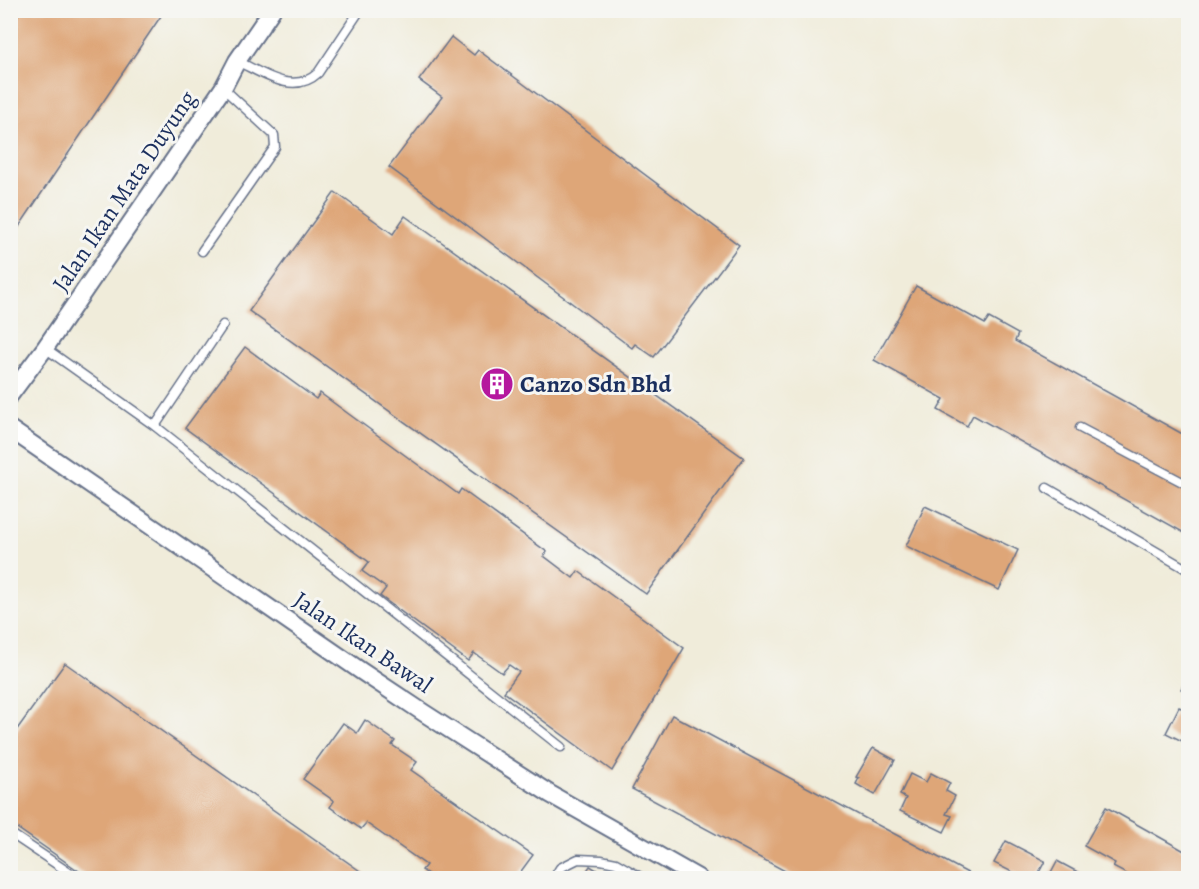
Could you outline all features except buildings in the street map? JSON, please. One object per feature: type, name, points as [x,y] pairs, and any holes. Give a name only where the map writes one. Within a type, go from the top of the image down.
[{"type":"street","name":"Jalan Ikan Mata Duyung","points":[[10,395],[45,348],[223,88],[237,61],[272,10]]},
{"type":"street","name":"Jalan Ikan Bawal","points":[[10,429],[424,713],[550,794],[698,879]]},
{"type":"lane","points":[[237,61],[286,83],[311,79],[318,73],[360,10]]},
{"type":"lane","points":[[202,251],[275,147],[274,135],[223,88]]},
{"type":"lane","points":[[155,426],[223,325]]},
{"type":"lane","points":[[45,348],[155,426],[561,747]]},
{"type":"lane","points":[[1080,428],[1188,485]]},
{"type":"lane","points":[[1047,488],[1188,570]]},
{"type":"lane","points":[[10,833],[76,879]]},
{"type":"lane","points":[[554,879],[560,868],[578,859],[616,863],[642,879]]},
{"type":"place","name":"Canzo Sdn Bhd","points":[[497,384]]}]
